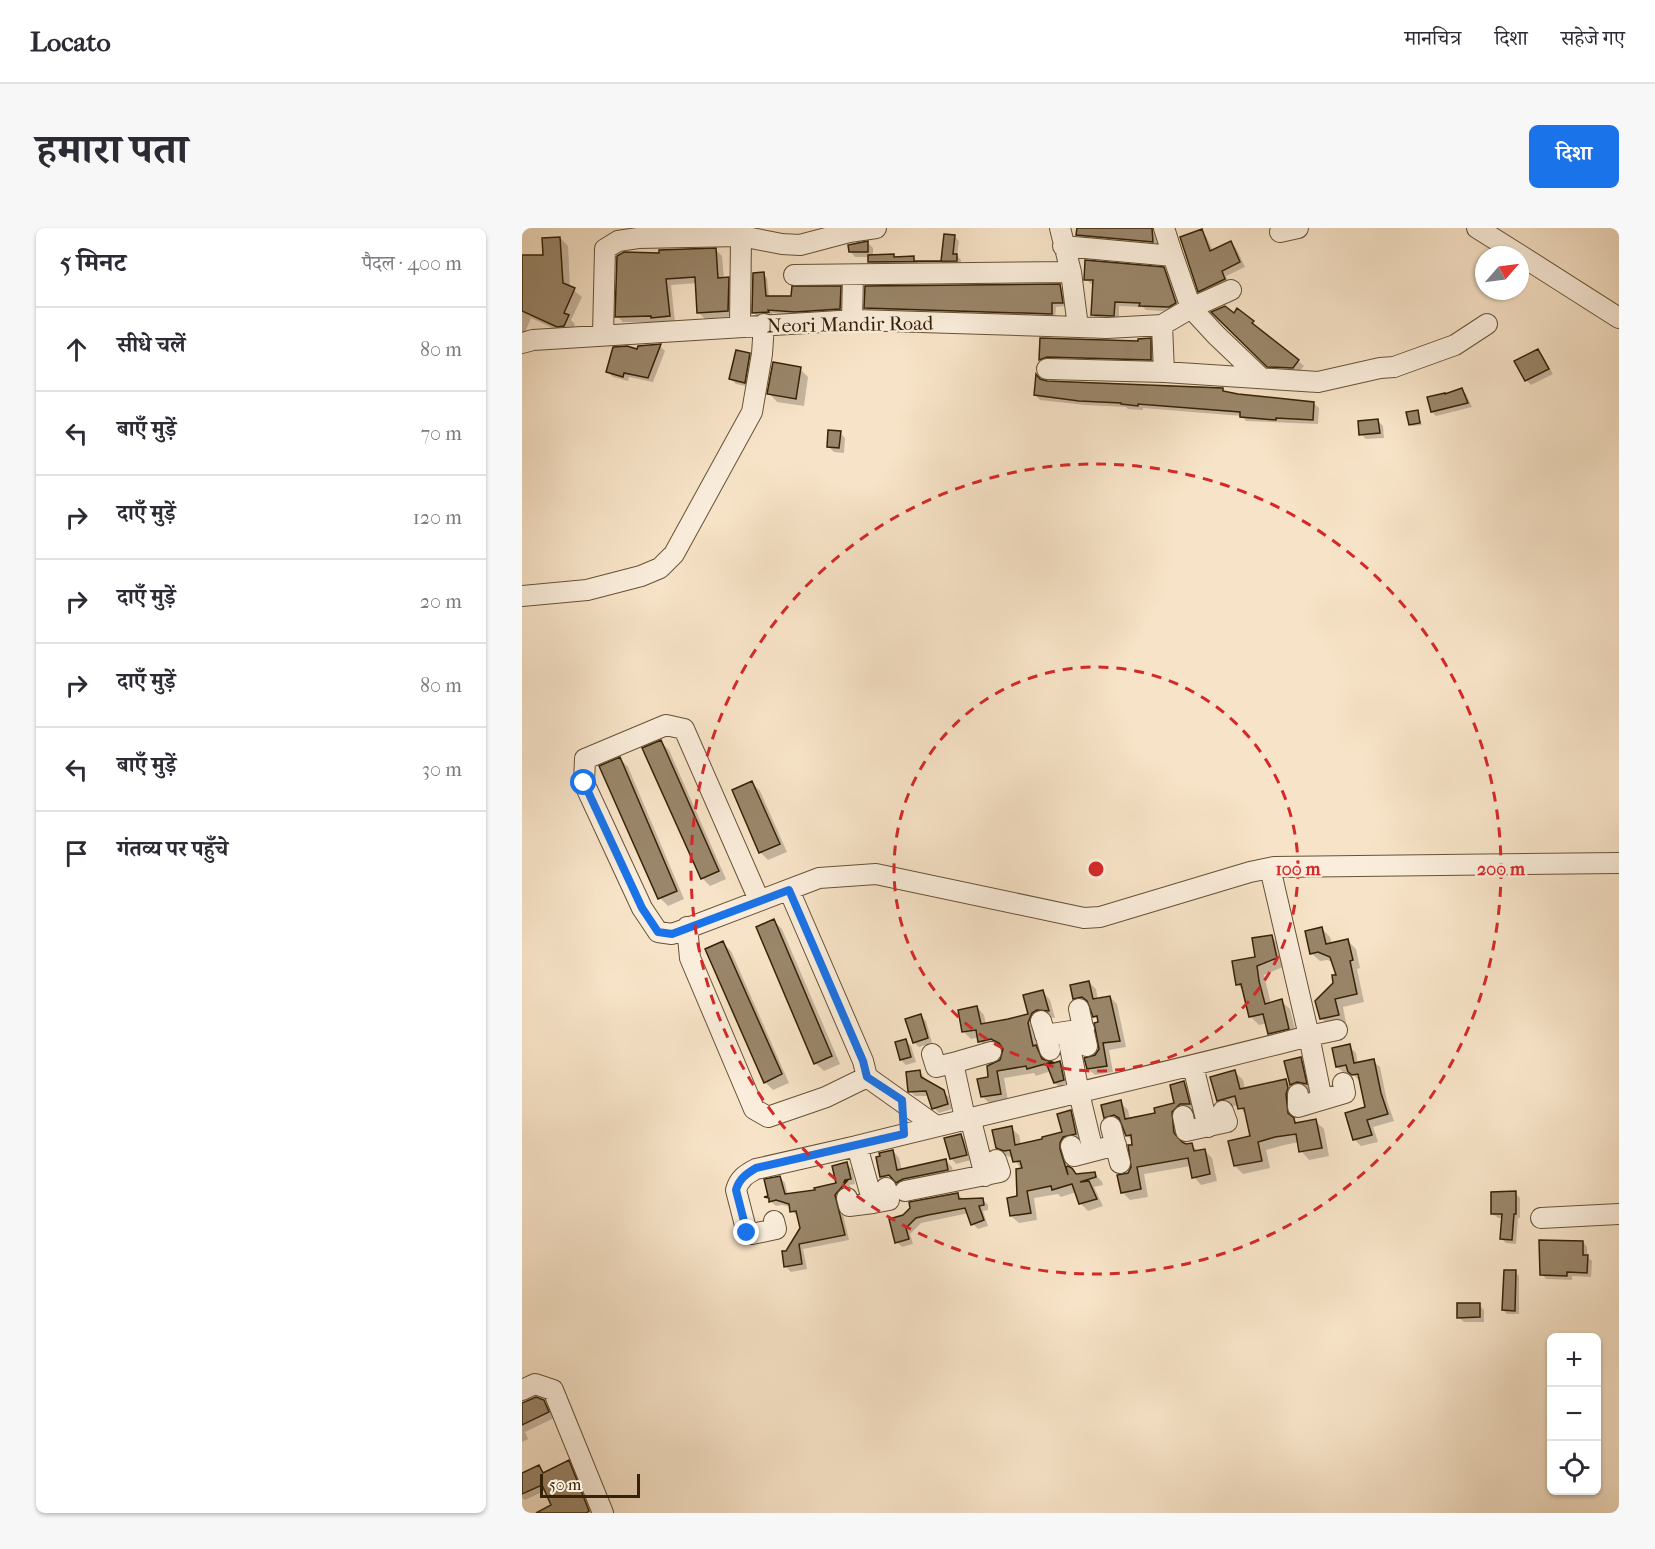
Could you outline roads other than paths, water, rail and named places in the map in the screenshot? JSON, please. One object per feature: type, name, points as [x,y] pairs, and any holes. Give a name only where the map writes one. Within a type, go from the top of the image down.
[{"type":"street","points":[[603,335],[605,249],[618,241],[638,238],[741,236],[782,244],[800,244],[876,228]]},
{"type":"street","points":[[1164,228],[1191,308],[1260,377]]},
{"type":"street","points":[[1480,230],[1506,246]]},
{"type":"street","points":[[740,327],[741,236]]},
{"type":"street","points":[[1078,327],[1071,272],[1061,237],[1173,256]]},
{"type":"street","points":[[1529,261],[1619,318]]},
{"type":"street","points":[[794,274],[1071,272]]},
{"type":"street","points":[[852,320],[854,275]]},
{"type":"street","points":[[1164,372],[1162,325],[1191,308],[1231,290]]},
{"type":"street","name":"Neori Mandir Road","points":[[522,343],[533,340],[603,335],[852,320],[1107,328],[1162,325]]},
{"type":"street","points":[[522,596],[587,590],[640,576],[665,565],[674,554],[748,423],[756,392],[764,324]]},
{"type":"street","points":[[1047,369],[1164,372],[1318,382],[1394,367],[1455,345],[1487,324]]},
{"type":"street","points":[[759,900],[684,729],[666,725],[585,759],[584,783],[642,908],[658,932],[672,934],[819,878],[876,874],[1084,918],[1100,917],[1270,868],[1619,863]]},
{"type":"street","points":[[1270,868],[1322,1100]]},
{"type":"street","points":[[789,890],[863,1061],[867,1077],[936,1126]]},
{"type":"street","points":[[687,927],[690,958],[754,1109],[768,1117],[826,1097],[867,1077]]},
{"type":"street","points":[[1079,1009],[1079,1093],[1093,1150]]},
{"type":"street","points":[[774,1221],[776,1229],[747,1233],[736,1190],[744,1174],[756,1168],[857,1146],[968,1117],[1079,1093],[1337,1030]]},
{"type":"street","points":[[1045,1036],[1079,1036]]},
{"type":"street","points":[[932,1054],[936,1067],[982,1061]]},
{"type":"street","points":[[847,1198],[849,1206],[889,1200],[896,1190],[990,1168],[968,1117],[953,1063]]},
{"type":"street","points":[[1193,1066],[1208,1127]]},
{"type":"street","points":[[1298,1094],[1298,1107],[1345,1093],[1343,1083]]},
{"type":"street","points":[[902,1100],[904,1134]]},
{"type":"street","points":[[1183,1116],[1186,1131],[1227,1122],[1223,1110]]},
{"type":"street","points":[[1071,1146],[1074,1156],[1116,1145]]},
{"type":"street","points":[[857,1146],[873,1203]]},
{"type":"street","points":[[1541,1218],[1619,1214]]},
{"type":"street","points":[[522,1390],[535,1384],[553,1390],[603,1513]]}]
